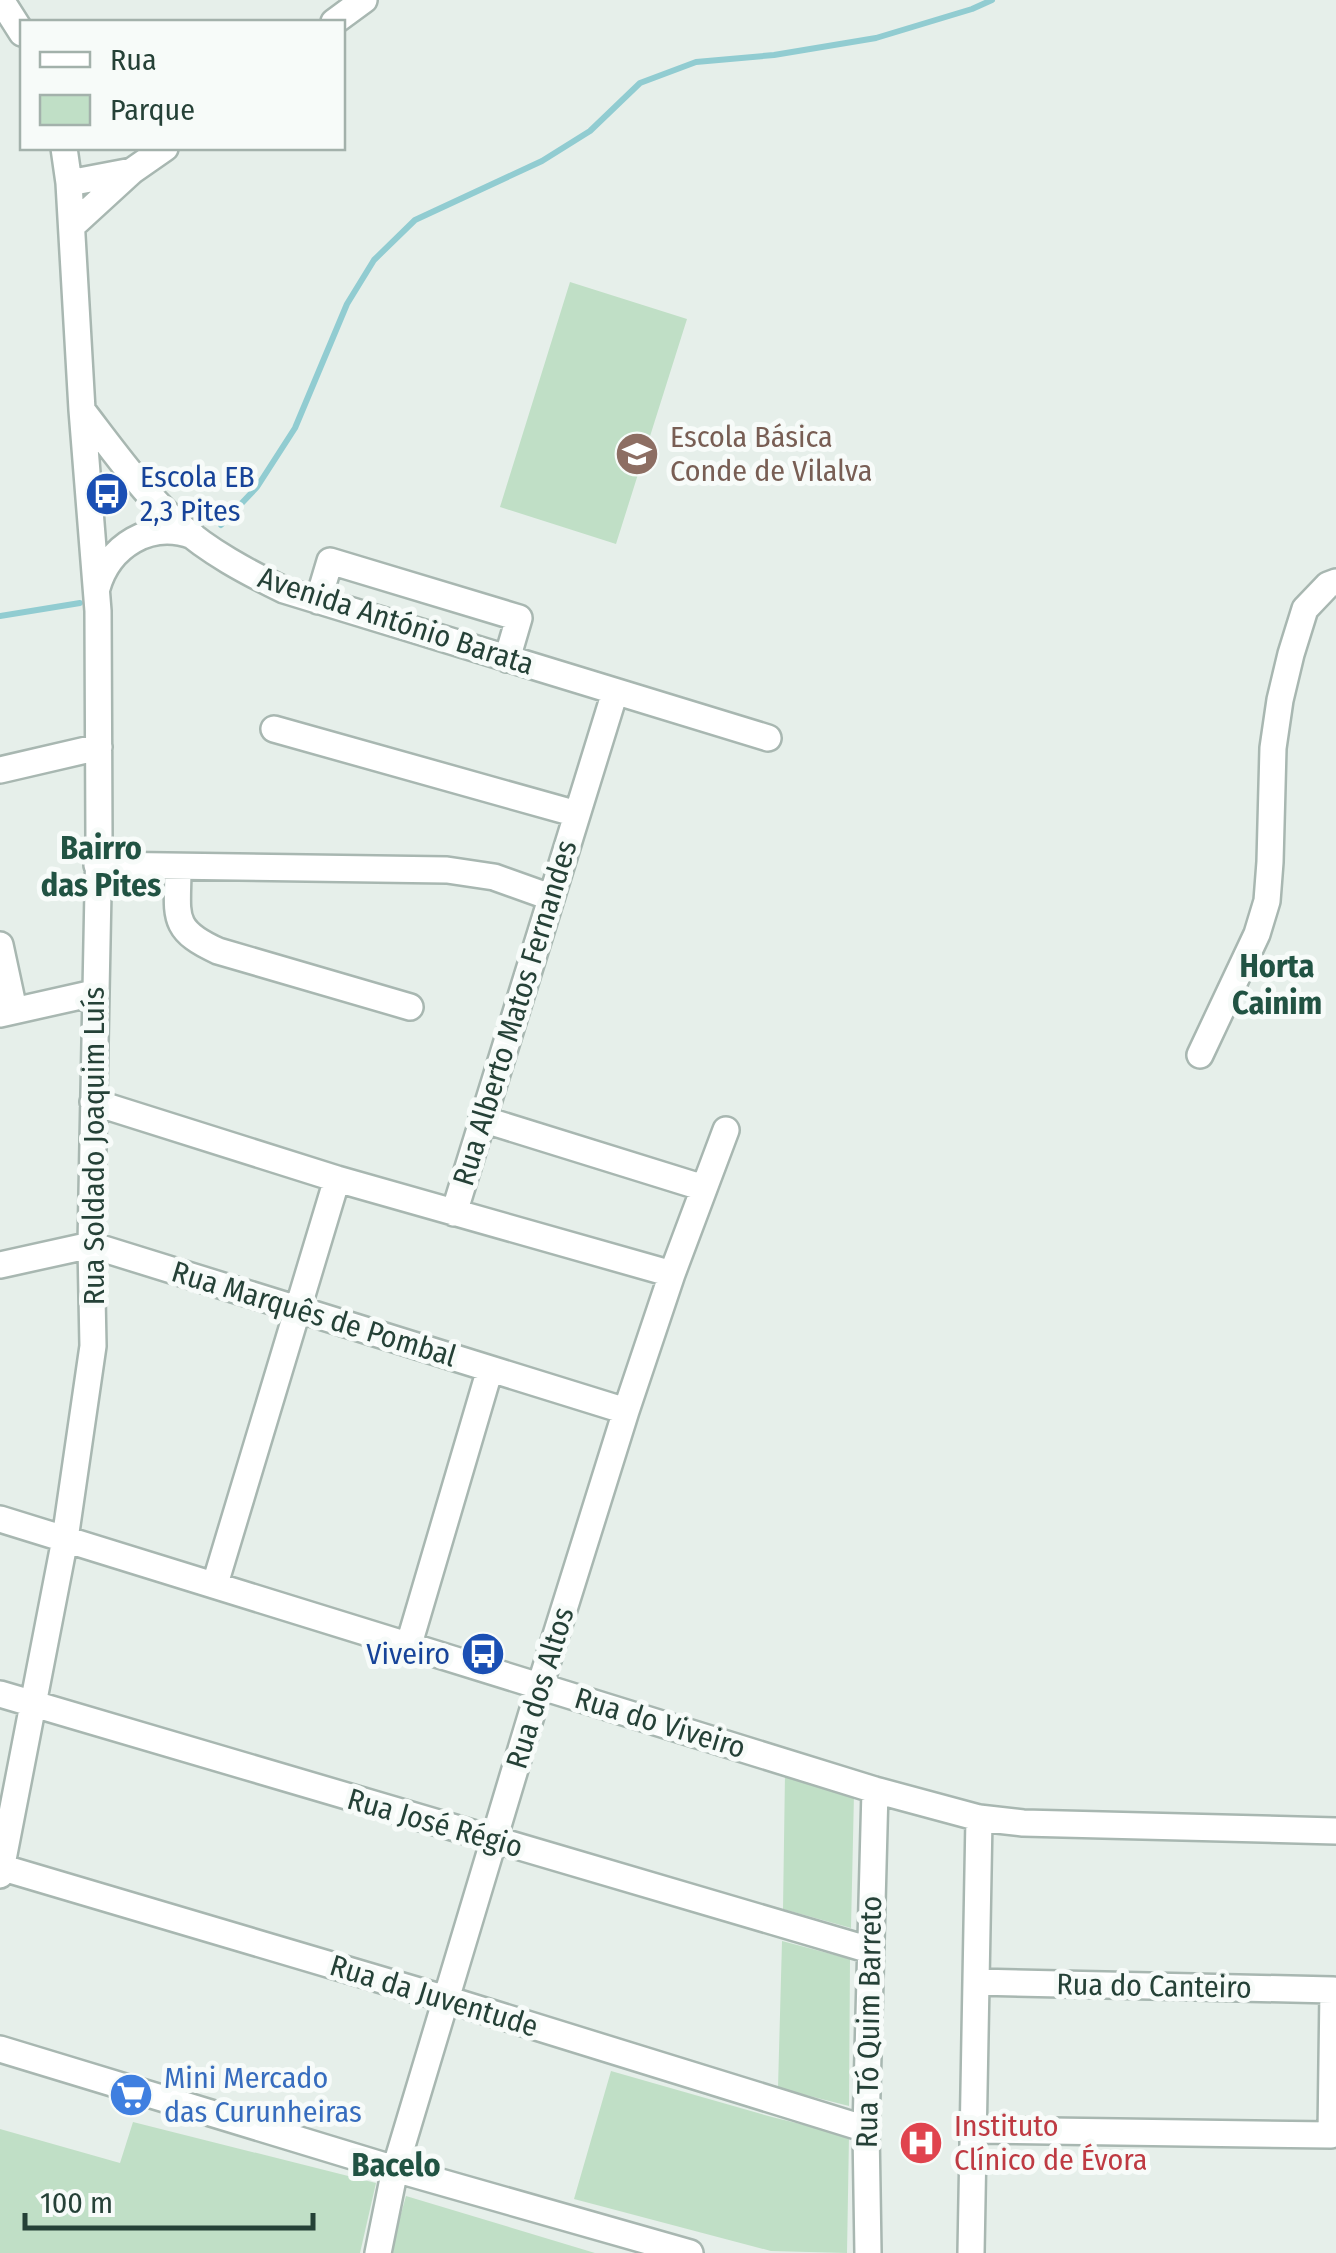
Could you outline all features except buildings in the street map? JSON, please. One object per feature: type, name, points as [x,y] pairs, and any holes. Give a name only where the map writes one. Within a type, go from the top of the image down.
[{"type":"street","points":[[1,0],[20,30]]},
{"type":"street","points":[[337,20],[364,0]]},
{"type":"street","name":"Rua Soldado Joaquim Luís","points":[[0,1870],[65,1539],[93,1346],[97,588],[64,150]]},
{"type":"street","points":[[72,226],[132,171],[162,150]]},
{"type":"street","points":[[69,183],[132,171]]},
{"type":"street","name":"Avenida António Barata","points":[[82,410],[140,485],[179,526],[284,590],[768,738]]},
{"type":"street","points":[[97,588],[108,562],[138,536],[169,530],[193,536]]},
{"type":"street","points":[[318,601],[330,561],[519,618],[507,659]]},
{"type":"street","points":[[1200,1055],[1257,934],[1267,901],[1273,748],[1291,654],[1305,609],[1336,582]]},
{"type":"street","name":"Rua Alberto Matos Fernandes","points":[[454,1213],[615,692]]},
{"type":"street","points":[[274,728],[577,814]]},
{"type":"street","points":[[0,770],[99,747]]},
{"type":"street","points":[[96,864],[448,870],[494,877],[550,897]]},
{"type":"street","points":[[178,867],[178,919],[186,934],[200,944],[410,1006]]},
{"type":"street","points":[[0,945],[7,1012],[94,993]]},
{"type":"street","points":[[93,1102],[338,1179],[672,1274]]},
{"type":"street","points":[[482,1119],[704,1188]]},
{"type":"street","name":"Rua dos Altos","points":[[378,2253],[395,2169],[540,1686],[672,1274],[726,1130]]},
{"type":"street","points":[[215,1584],[338,1179]]},
{"type":"street","points":[[0,1266],[92,1244]]},
{"type":"street","name":"Rua Marquês de Pombal","points":[[92,1244],[626,1412]]},
{"type":"street","points":[[409,1644],[490,1369]]},
{"type":"street","name":"Rua do Viveiro","points":[[0,1519],[875,1790],[979,1818],[1062,1825],[1336,1831]]},
{"type":"street","name":"Rua José Régio","points":[[0,1694],[870,1950]]},
{"type":"street","name":"Rua Tó Quim Barreto","points":[[868,2253],[866,2129],[875,1790]]},
{"type":"street","points":[[972,2253],[979,1818]]},
{"type":"street","name":"Rua da Juventude","points":[[0,1870],[446,1999],[866,2129]]},
{"type":"street","name":"Rua do Canteiro","points":[[974,2130],[1331,2135],[1333,1990],[976,1982]]},
{"type":"street","points":[[0,2049],[395,2169],[690,2253]]},
{"type":"green space","points":[[570,282],[687,319],[616,544],[500,507]]},
{"type":"green space","points":[[785,1774],[854,1794],[851,1928],[783,1909]]},
{"type":"green space","points":[[782,1941],[850,1959],[849,2106],[778,2088]]},
{"type":"green space","points":[[611,2071],[849,2136],[847,2253],[771,2251],[574,2199]]},
{"type":"green space","points":[[133,2122],[376,2183],[360,2253],[0,2253],[0,2129],[120,2163]]},
{"type":"green space","points":[[406,2196],[595,2253],[393,2253]]},
{"type":"waterway","points":[[221,525],[257,487],[295,428],[347,304],[374,260],[415,220],[542,161],[590,131],[640,83],[696,62],[774,55],[876,38],[992,0]]},
{"type":"waterway","points":[[0,616],[80,603]]},
{"type":"place","name":"Escola Básica Conde de Vilalva","points":[[637,454]]},
{"type":"place","name":"Escola EB 2,3 Pites","points":[[107,494]]},
{"type":"place","name":"Viveiro","points":[[483,1654]]},
{"type":"place","name":"Mini Mercado das Curunheiras","points":[[131,2095]]},
{"type":"place","name":"Instituto Clínico de Évora","points":[[921,2143]]},
{"type":"district","name":"Bairro das Pites","points":[[101,866]]},
{"type":"district","name":"Horta Cainim","points":[[1277,984]]},
{"type":"district","name":"Bacelo","points":[[396,2165]]}]
